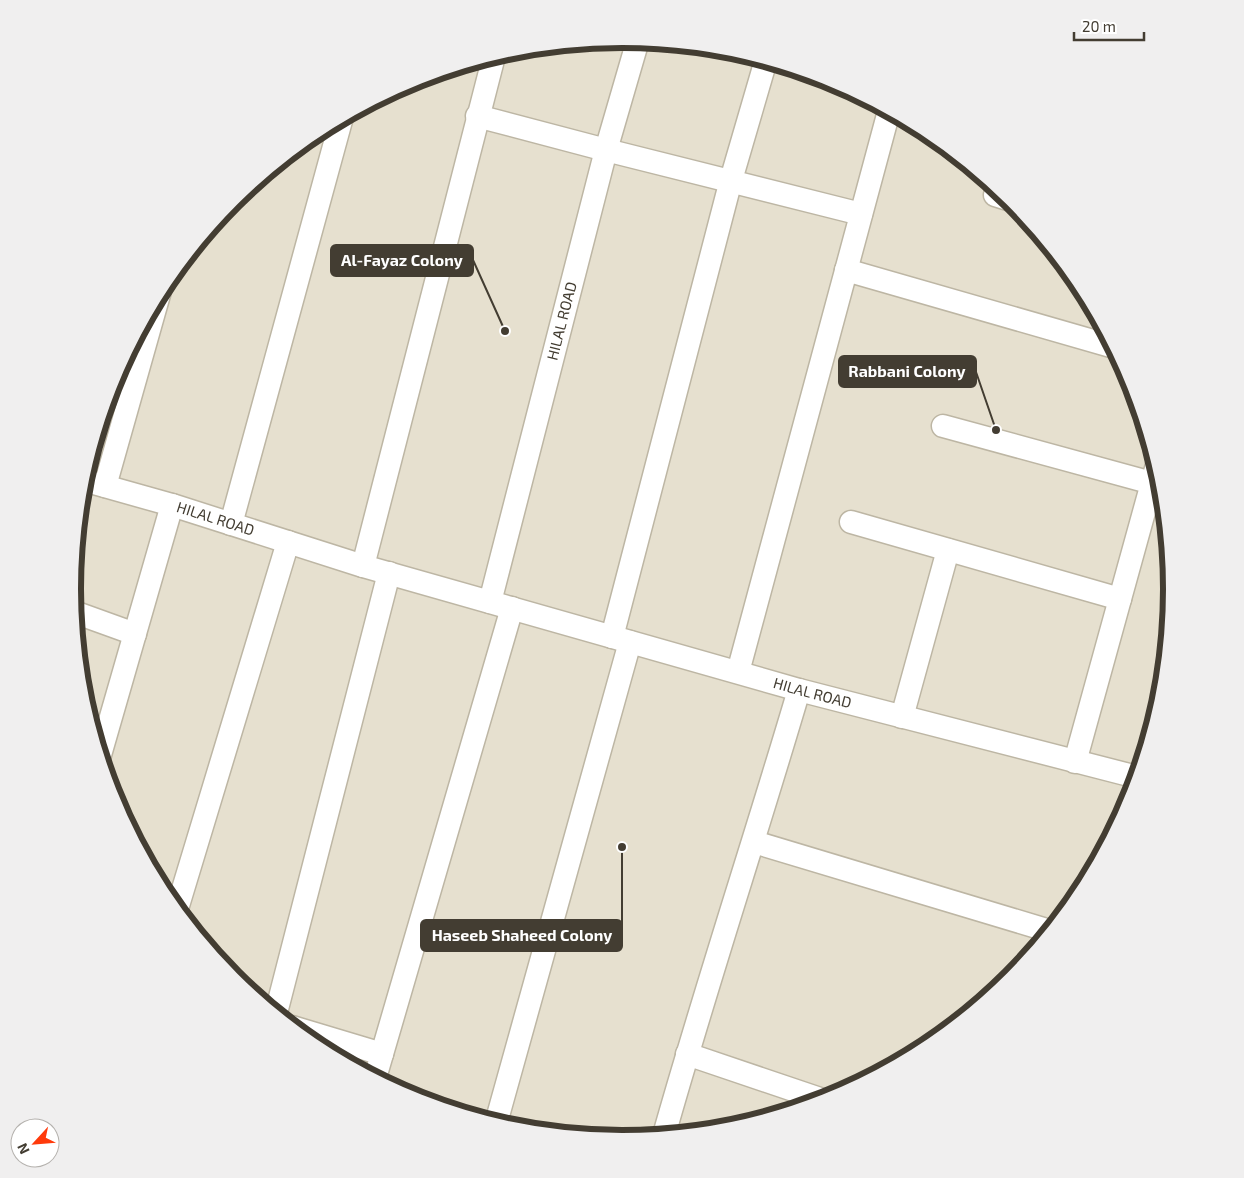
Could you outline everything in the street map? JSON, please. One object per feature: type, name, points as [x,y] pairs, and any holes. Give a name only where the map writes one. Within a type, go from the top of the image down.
[{"type":"street","name":"HILAL ROAD","points":[[490,602],[606,150],[636,48]]},
{"type":"street","points":[[363,566],[492,64]]},
{"type":"street","points":[[498,1116],[621,639],[731,180],[764,67]]},
{"type":"street","points":[[477,116],[861,214]]},
{"type":"street","points":[[738,672],[887,117]]},
{"type":"street","points":[[231,524],[339,127]]},
{"type":"street","points":[[846,270],[1105,344]]},
{"type":"street","points":[[105,486],[152,320]]},
{"type":"street","points":[[942,426],[1151,473]]},
{"type":"street","points":[[1075,762],[1152,480]]},
{"type":"street","name":"HILAL ROAD","points":[[91,482],[363,566],[799,690],[1130,775]]},
{"type":"street","points":[[103,744],[172,506]]},
{"type":"street","points":[[851,522],[1120,599]]},
{"type":"street","points":[[180,901],[288,542]]},
{"type":"street","points":[[902,717],[948,550]]},
{"type":"street","points":[[278,1007],[389,573]]},
{"type":"street","points":[[377,1072],[512,608]]},
{"type":"street","points":[[81,615],[135,634]]},
{"type":"street","points":[[666,1128],[799,690]]},
{"type":"street","points":[[754,842],[1043,929]]},
{"type":"street","points":[[310,1032],[382,1054]]},
{"type":"street","points":[[687,1054],[811,1096]]},
{"type":"shaded area","points":[[622,48],[693,52],[728,58],[796,76],[861,103],[893,120],[952,159],[979,182],[1005,206],[1052,259],[1091,318],[1108,350],[1135,415],[1145,449],[1159,518],[1162,554],[1164,589],[1159,660],[1153,695],[1135,763],[1108,828],[1091,860],[1052,919],[1029,946],[1005,972],[952,1019],[893,1058],[861,1075],[796,1102],[762,1112],[693,1126],[622,1130],[551,1126],[516,1120],[448,1102],[383,1075],[351,1058],[292,1019],[265,996],[239,972],[192,919],[153,860],[136,828],[109,763],[99,729],[85,660],[82,624],[80,589],[85,518],[91,483],[109,415],[136,350],[153,318],[192,259],[215,232],[239,206],[292,159],[351,120],[383,103],[448,76],[482,66],[551,52],[587,49]]},
{"type":"place","name":"Al-Fayaz Colony","points":[[505,331]]},
{"type":"place","name":"Rabbani Colony","points":[[996,430]]},
{"type":"place","name":"Haseeb Shaheed Colony","points":[[622,847]]}]
